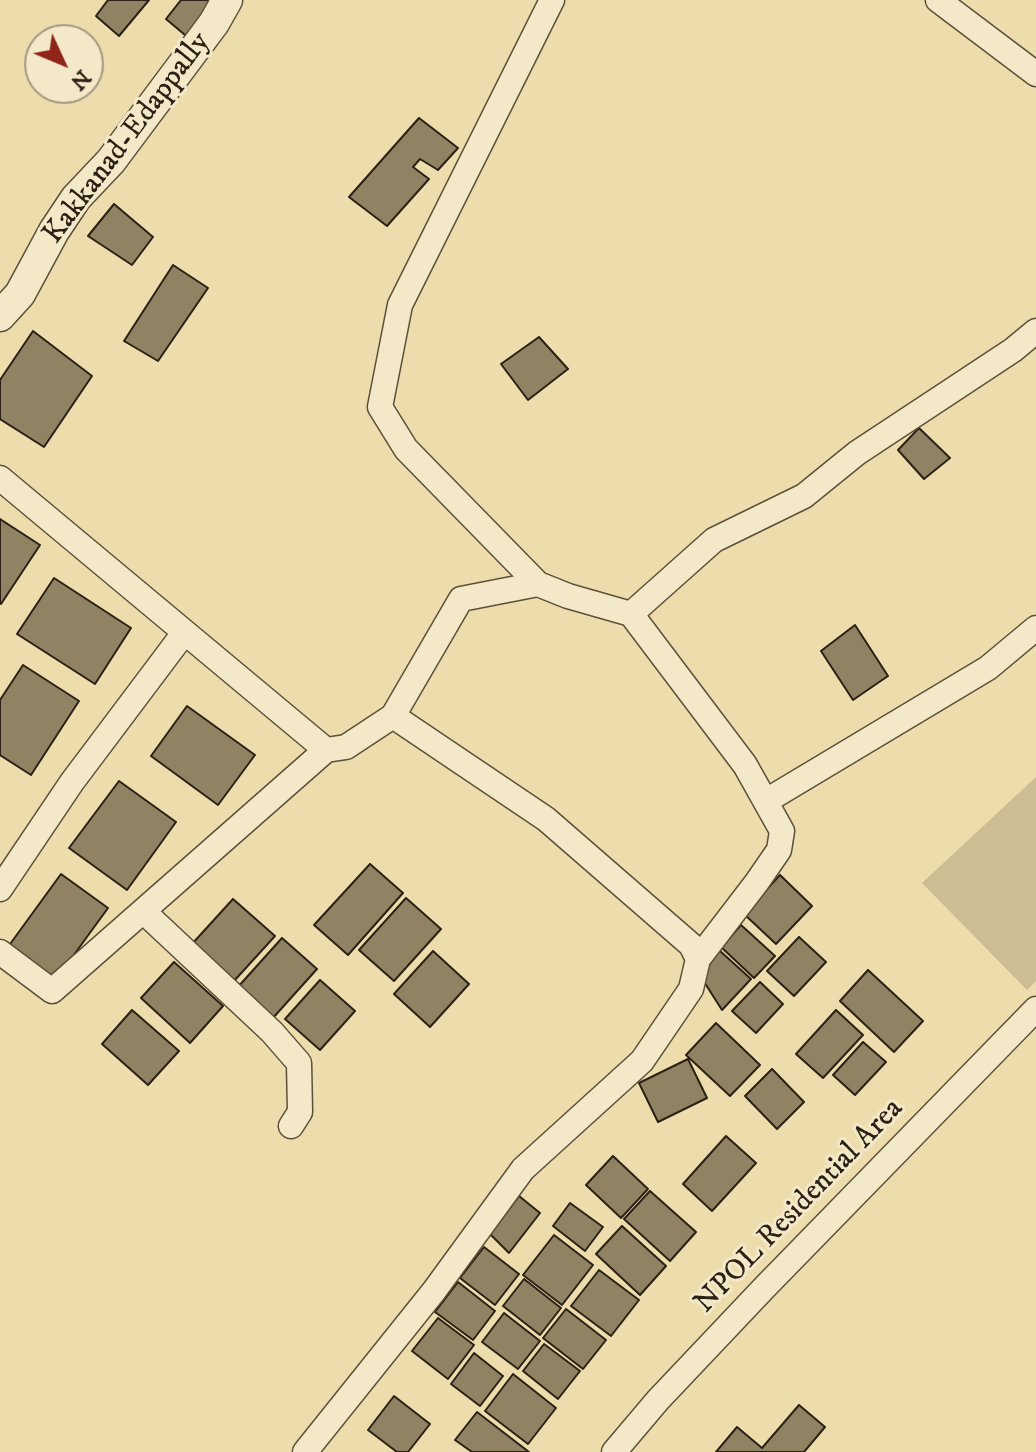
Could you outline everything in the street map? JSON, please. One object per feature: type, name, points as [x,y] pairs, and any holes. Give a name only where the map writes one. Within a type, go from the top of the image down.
[{"type":"street","name":"Kakkanad-Edappally","points":[[0,316],[20,294],[76,198],[111,161],[214,23],[227,0]]},
{"type":"street","points":[[305,1452],[434,1291],[523,1169],[642,1061],[691,989],[698,959],[779,850],[782,831],[745,765],[631,614],[538,584],[406,449],[380,407],[400,305],[552,0]]},
{"type":"street","points":[[938,0],[1036,74]]},
{"type":"street","points":[[631,614],[714,540],[804,496],[857,453],[1013,350],[1036,331]]},
{"type":"street","points":[[0,478],[326,750]]},
{"type":"street","points":[[0,952],[52,991],[326,750],[346,747],[393,716],[461,599],[538,584]]},
{"type":"street","points":[[766,801],[988,668],[1036,628]]},
{"type":"street","points":[[0,889],[72,782],[184,633]]},
{"type":"street","points":[[393,716],[546,819],[691,945],[698,959]]},
{"type":"street","points":[[143,911],[272,1032],[299,1063],[300,1112],[291,1126]]},
{"type":"street","name":"NPOL Residential Area","points":[[614,1452],[658,1400],[764,1288],[1036,1009]]},
{"type":"shaded area","points":[[1036,777],[1036,981],[1027,990],[922,883]]},
{"type":"building","points":[[108,0],[149,0],[119,36],[96,16]]},
{"type":"building","points":[[181,0],[207,0],[213,5],[191,40],[166,19]]},
{"type":"building","points":[[419,118],[458,148],[438,170],[420,159],[413,167],[429,179],[387,226],[349,197]]},
{"type":"building","points":[[114,204],[153,237],[132,265],[88,236]]},
{"type":"building","points":[[173,265],[208,288],[158,361],[124,341]]},
{"type":"building","points":[[33,331],[92,376],[44,447],[0,419],[0,380]]},
{"type":"building","points":[[539,337],[568,369],[528,400],[501,364]]},
{"type":"building","points":[[919,428],[950,458],[924,479],[898,450]]},
{"type":"building","points":[[0,519],[40,545],[1,604],[0,603]]},
{"type":"building","points":[[54,578],[131,628],[95,684],[17,634]]},
{"type":"building","points":[[855,625],[888,676],[853,700],[821,651]]},
{"type":"building","points":[[23,665],[79,701],[31,775],[0,755],[0,700]]},
{"type":"building","points":[[187,706],[255,755],[218,805],[151,756]]},
{"type":"building","points":[[119,781],[176,822],[127,890],[69,848]]},
{"type":"building","points":[[370,864],[403,893],[348,955],[314,925]]},
{"type":"building","points":[[61,874],[108,908],[52,985],[5,951]]},
{"type":"building","points":[[780,875],[812,906],[776,944],[744,914]]},
{"type":"building","points":[[406,898],[441,929],[394,981],[359,950]]},
{"type":"building","points":[[233,899],[275,936],[234,981],[192,944]]},
{"type":"building","points":[[741,925],[775,956],[754,978],[721,947]]},
{"type":"building","points":[[799,937],[826,962],[794,996],[767,971]]},
{"type":"building","points":[[282,938],[317,969],[272,1019],[237,988]]},
{"type":"building","points":[[719,950],[751,979],[722,1010],[701,977]]},
{"type":"building","points":[[433,951],[469,984],[430,1027],[394,994]]},
{"type":"building","points":[[174,962],[223,1006],[190,1043],[141,998]]},
{"type":"building","points":[[868,970],[923,1021],[894,1052],[840,1001]]},
{"type":"building","points":[[320,980],[355,1011],[320,1050],[285,1019]]},
{"type":"building","points":[[760,982],[783,1004],[756,1033],[732,1011]]},
{"type":"building","points":[[132,1010],[179,1051],[148,1085],[102,1044]]},
{"type":"building","points":[[836,1010],[863,1035],[823,1078],[796,1054]]},
{"type":"building","points":[[716,1023],[760,1065],[730,1096],[686,1055]]},
{"type":"building","points":[[863,1042],[886,1062],[855,1095],[833,1075]]},
{"type":"building","points":[[688,1059],[707,1098],[658,1122],[639,1083]]},
{"type":"building","points":[[772,1069],[804,1102],[777,1129],[745,1096]]},
{"type":"building","points":[[726,1136],[756,1163],[712,1211],[683,1184]]},
{"type":"building","points":[[613,1156],[648,1189],[621,1218],[586,1185]]},
{"type":"building","points":[[650,1191],[696,1232],[670,1261],[624,1219]]},
{"type":"building","points":[[519,1196],[540,1213],[509,1253],[490,1234]]},
{"type":"building","points":[[570,1203],[603,1227],[585,1251],[553,1226]]},
{"type":"building","points":[[622,1226],[666,1266],[640,1295],[596,1254]]},
{"type":"building","points":[[554,1235],[593,1265],[562,1305],[523,1275]]},
{"type":"building","points":[[484,1247],[519,1274],[495,1305],[460,1278]]},
{"type":"building","points":[[599,1270],[639,1300],[611,1336],[571,1306]]},
{"type":"building","points":[[524,1279],[561,1308],[540,1335],[503,1306]]},
{"type":"building","points":[[458,1282],[495,1311],[473,1340],[435,1312]]},
{"type":"building","points":[[566,1309],[606,1340],[583,1369],[543,1338]]},
{"type":"building","points":[[504,1313],[540,1341],[518,1369],[482,1342]]},
{"type":"building","points":[[438,1318],[474,1345],[448,1379],[412,1351]]},
{"type":"building","points":[[544,1344],[580,1371],[558,1399],[523,1371]]},
{"type":"building","points":[[474,1353],[503,1376],[480,1406],[451,1384]]},
{"type":"building","points":[[513,1374],[556,1408],[528,1444],[485,1411]]},
{"type":"building","points":[[394,1396],[430,1424],[408,1452],[397,1452],[368,1430]]},
{"type":"building","points":[[799,1405],[825,1427],[804,1452],[716,1452],[737,1427],[762,1448]]},
{"type":"building","points":[[477,1412],[529,1452],[472,1452],[455,1440]]}]
